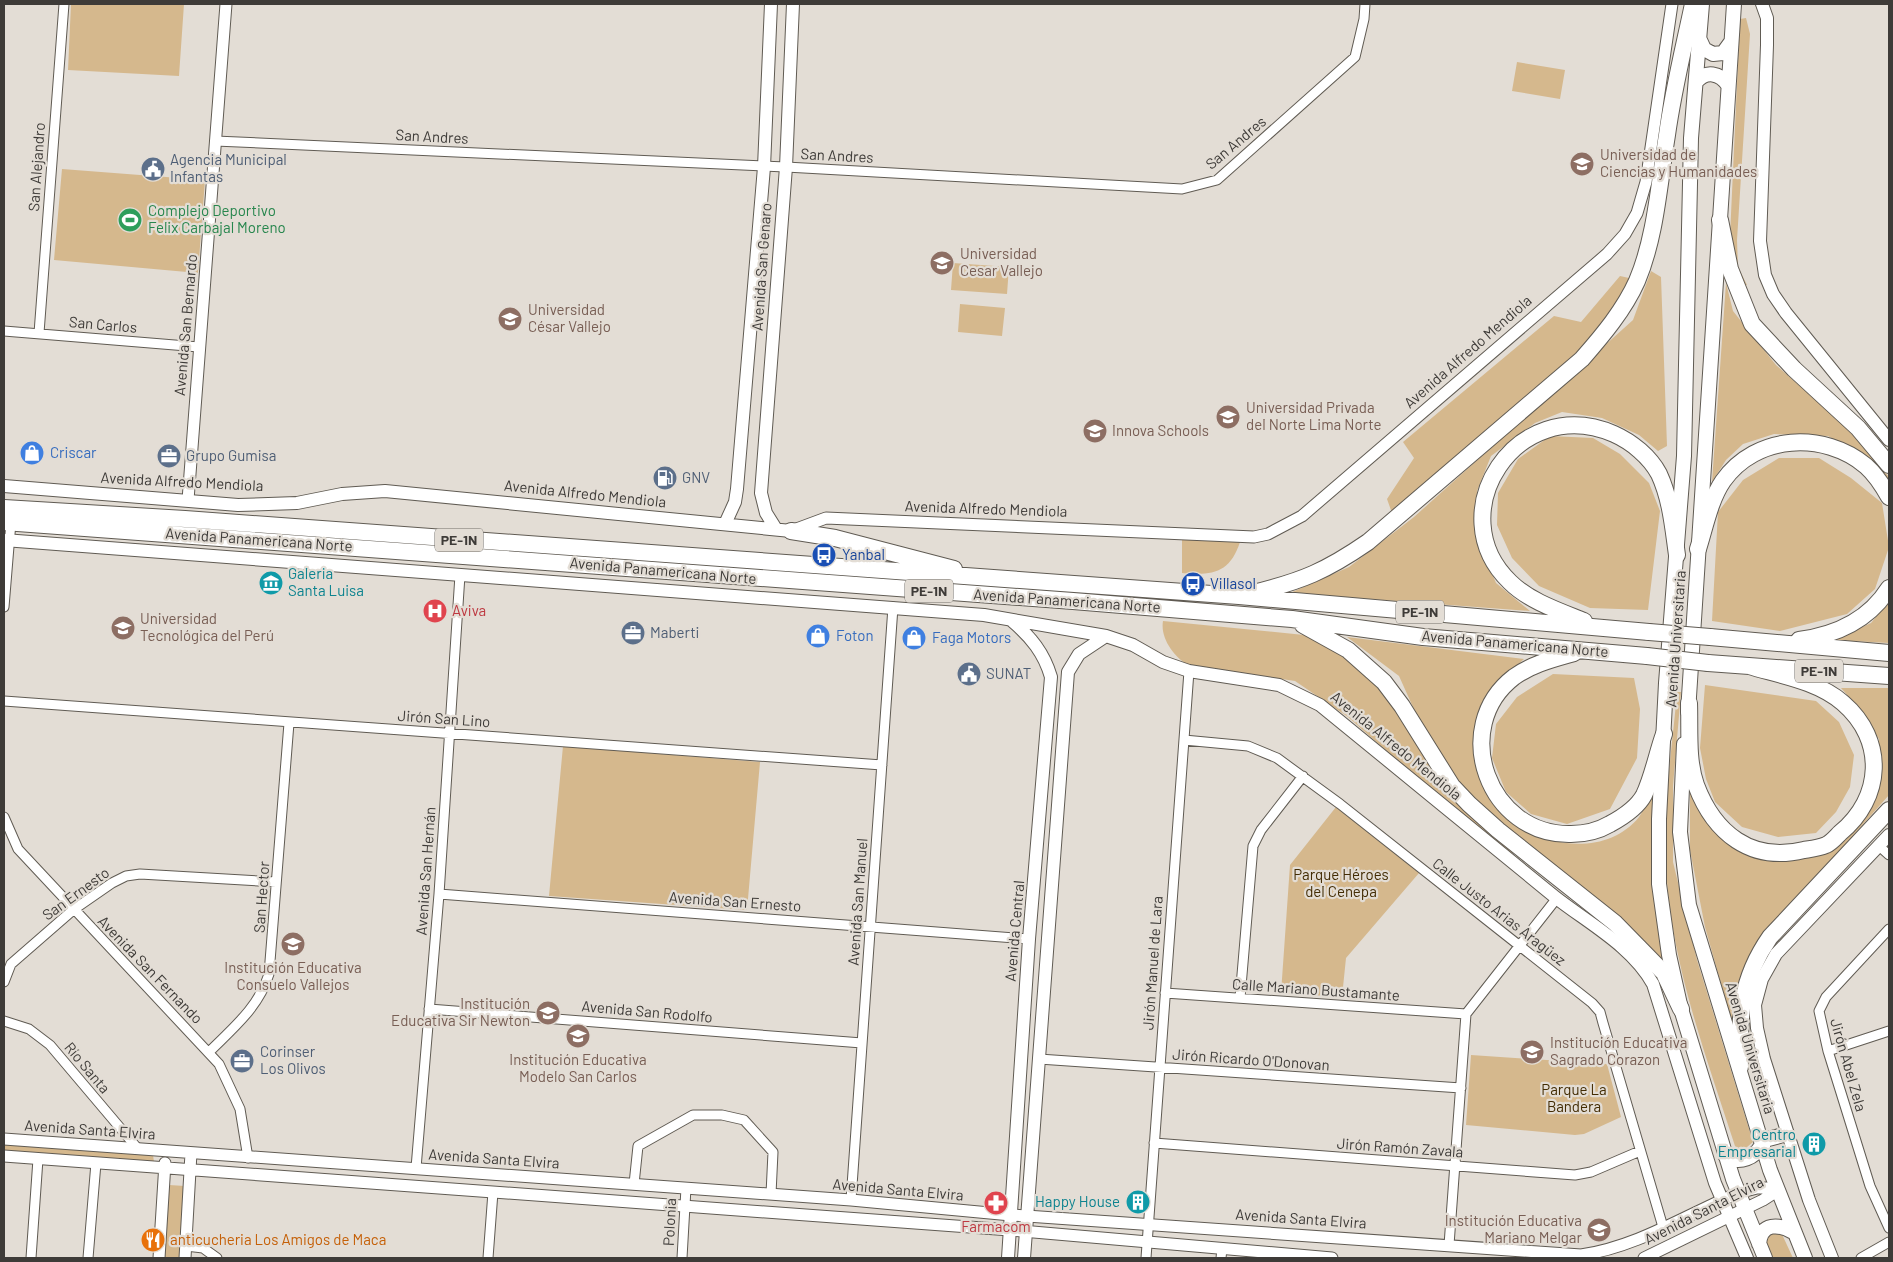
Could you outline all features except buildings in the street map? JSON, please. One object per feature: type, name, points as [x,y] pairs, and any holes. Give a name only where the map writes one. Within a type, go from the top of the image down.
[{"type":"highway","points":[[1239,596],[1312,576],[1336,564],[1368,542],[1582,359],[1602,336],[1620,311],[1637,281],[1647,252],[1677,76],[1693,4]]},
{"type":"highway","points":[[1652,149],[1677,76]]},
{"type":"highway","points":[[1720,220],[1730,269],[1752,324],[1780,356],[1858,428],[1889,465]]},
{"type":"highway","points":[[1602,628],[1558,611],[1524,592],[1510,582],[1498,567],[1486,539],[1484,509],[1487,489],[1495,471],[1508,454],[1524,440],[1542,430],[1562,425],[1601,428],[1620,437],[1636,448],[1658,473],[1670,502],[1676,555]]},
{"type":"highway","points":[[1698,549],[1723,481],[1736,466],[1750,456],[1772,446],[1803,441],[1825,444],[1846,452],[1866,466],[1880,481],[1889,496]]},
{"type":"highway","name":"Avenida Panamericana Norte","points":[[6,517],[186,519],[1239,596],[1889,653]]},
{"type":"highway","name":"Avenida Panamericana Norte","points":[[6,517],[1073,600],[1292,619],[1423,637],[1583,650],[1708,663],[1889,676]]},
{"type":"highway","points":[[783,530],[835,538],[923,559],[982,578]]},
{"type":"highway","points":[[1775,644],[1824,635],[1848,626],[1868,614],[1889,588]]},
{"type":"highway","points":[[1292,619],[1348,650],[1384,682],[1402,706],[1452,786],[1468,804],[1614,923],[1664,973],[1681,1009]]},
{"type":"highway","points":[[1583,650],[1541,662],[1513,678],[1493,701],[1486,717],[1482,738],[1486,770],[1496,796],[1512,813],[1529,827],[1545,832],[1584,834],[1603,829],[1633,810],[1644,795],[1664,734]]},
{"type":"highway","points":[[1689,703],[1691,758],[1696,783],[1706,808],[1721,829],[1740,843],[1761,852],[1789,854],[1826,845],[1853,824],[1869,796],[1875,767],[1871,742],[1858,718],[1842,702],[1812,685],[1748,666]]},
{"type":"highway","points":[[1740,1067],[1742,998],[1748,975],[1757,956],[1770,938],[1889,810]]},
{"type":"main road","name":"Avenida San Genaro","points":[[725,524],[731,514],[736,496],[752,327],[764,167],[771,4]]},
{"type":"main road","name":"Avenida San Genaro","points":[[783,530],[766,513],[761,493],[786,167],[793,4]]},
{"type":"main road","name":"Avenida Universitaria","points":[[1702,4],[1691,138],[1684,456],[1659,819],[1659,884],[1669,955],[1681,1009],[1738,1193],[1765,1258]]},
{"type":"main road","name":"Avenida Universitaria","points":[[1734,4],[1689,703],[1681,787],[1680,832],[1689,905],[1699,942],[1740,1067],[1761,1143],[1777,1190],[1806,1258]]},
{"type":"main road","points":[[1762,4],[1767,18],[1768,45],[1759,219],[1765,275],[1773,294],[1786,313],[1889,440]]},
{"type":"main road","points":[[1699,38],[1704,49],[1713,54],[1723,53],[1731,42]]},
{"type":"main road","points":[[1696,82],[1702,76],[1711,74],[1721,77],[1728,85]]},
{"type":"main road","points":[[752,327],[773,330]]},
{"type":"main road","name":"Avenida Alfredo Mendiola","points":[[4,486],[238,505],[297,502],[342,494],[385,491],[783,530]]},
{"type":"main road","name":"Avenida Alfredo Mendiola","points":[[7,540],[893,606],[984,615],[1106,636],[1133,645],[1163,662],[1189,671],[1279,685],[1320,705],[1557,898],[1627,952],[1645,970],[1653,984],[1722,1200]]},
{"type":"main road","name":"Avenida Central","points":[[1008,1258],[1030,939],[1051,677],[1047,665],[1032,640],[1011,620]]},
{"type":"main road","points":[[1024,1258],[1068,672],[1072,662],[1084,649],[1106,636]]},
{"type":"main road","points":[[1046,750],[1061,751]]},
{"type":"main road","points":[[1880,846],[1889,835]]},
{"type":"main road","name":"Avenida Universitaria","points":[[1832,1258],[1787,1134],[1764,1059],[1757,1028],[1755,1006],[1762,979],[1776,954],[1880,846]]},
{"type":"main road","points":[[1726,1157],[1737,1160],[1749,1158],[1761,1143],[1787,1134]]},
{"type":"main road","points":[[1722,1200],[1747,1258]]},
{"type":"main road","points":[[1759,1244],[1762,1233],[1770,1226],[1781,1226],[1794,1232]]},
{"type":"street","name":"San Alejandro","points":[[39,333],[64,4]]},
{"type":"street","name":"Avenida San Bernardo","points":[[188,500],[226,4]]},
{"type":"street","name":"San Andres","points":[[216,141],[786,167],[1182,189],[1216,180],[1355,57],[1364,19],[1365,4]]},
{"type":"street","name":"Avenida Alfredo Mendiola","points":[[783,530],[826,518],[1243,537],[1268,534],[1302,516],[1607,254],[1624,234],[1637,214],[1646,182],[1672,4]]},
{"type":"street","name":"San Carlos","points":[[4,331],[199,347]]},
{"type":"street","points":[[4,607],[7,540],[6,517]]},
{"type":"street","name":"Avenida San Hernán","points":[[416,1168],[439,894],[460,575]]},
{"type":"street","name":"Avenida San Manuel","points":[[851,1200],[893,606]]},
{"type":"street","name":"Jirón Manuel de Lara","points":[[1146,1258],[1189,671]]},
{"type":"street","name":"Jirón San Lino","points":[[4,701],[882,765]]},
{"type":"street","name":"San Hector","points":[[209,1052],[251,1010],[265,987],[271,961],[289,723]]},
{"type":"street","name":"Calle Justo Arias Aragüez","points":[[1184,740],[1259,749],[1277,758],[1303,776],[1585,997],[1600,1012],[1663,1228]]},
{"type":"street","points":[[1240,998],[1253,846],[1261,830],[1303,776]]},
{"type":"street","name":"Avenida San Fernando","points":[[4,817],[18,849],[219,1064],[240,1109],[248,1158]]},
{"type":"street","points":[[1880,846],[1889,855]]},
{"type":"street","name":"San Ernesto","points":[[4,981],[11,964],[74,910],[112,883],[126,876],[140,874],[276,882]]},
{"type":"street","name":"Avenida San Ernesto","points":[[439,894],[1030,939]]},
{"type":"street","points":[[1449,1245],[1466,1014],[1557,898]]},
{"type":"street","name":"Jirón Abel Zela","points":[[1889,929],[1822,1001],[1819,1017],[1870,1186],[1889,1228]]},
{"type":"street","name":"Calle Mariano Bustamante","points":[[1165,993],[1466,1014]]},
{"type":"street","name":"Avenida San Rodolfo","points":[[429,1009],[862,1043]]},
{"type":"street","name":"Río Santa","points":[[4,1021],[29,1029],[50,1045],[138,1149]]},
{"type":"street","points":[[1828,1051],[1889,1031]]},
{"type":"street","name":"Jirón Ricardo O'Donovan","points":[[1039,1058],[1460,1088]]},
{"type":"street","points":[[634,1184],[638,1146],[692,1115],[722,1115],[744,1120],[773,1152],[771,1194]]},
{"type":"street","name":"Avenida Santa Elvira","points":[[4,1139],[851,1200],[1011,1215],[1581,1255],[1602,1252],[1626,1244],[1738,1193],[1757,1188],[1777,1190]]},
{"type":"street","name":"Jirón Ramón Zavala","points":[[1154,1143],[1582,1174],[1640,1151]]},
{"type":"street","points":[[159,1258],[166,1151]]},
{"type":"street","points":[[185,1258],[191,1153]]},
{"type":"street","name":"Avenida Santa Elvira","points":[[4,1156],[1010,1230],[1025,1233],[1147,1243],[1222,1254],[1332,1258]]},
{"type":"street","points":[[31,1258],[38,1159]]},
{"type":"street","points":[[88,1258],[96,1163]]},
{"type":"street","points":[[445,1188],[446,1170]]},
{"type":"street","name":"Polonia","points":[[682,1258],[686,1188]]},
{"type":"street","name":"Avenida Santa Elvira","points":[[1644,1258],[1744,1209],[1777,1190]]},
{"type":"street","points":[[488,1258],[492,1192]]},
{"type":"street","points":[[1861,1258],[1889,1242]]},
{"type":"street","points":[[186,1246],[202,1248],[217,1258]]},
{"type":"green space","points":[[71,4],[184,4],[179,76],[68,70]]},
{"type":"green space","points":[[1746,18],[1750,34],[1737,240],[1738,267],[1747,285],[1741,285],[1730,236],[1740,19]]},
{"type":"green space","points":[[1517,62],[1565,70],[1560,99],[1512,91]]},
{"type":"green space","name":"Complejo Deportivo Felix Carbajal Moreno","points":[[62,169],[205,180],[198,273],[54,260]]},
{"type":"green space","points":[[953,263],[1009,267],[1007,294],[951,290]]},
{"type":"green space","points":[[1651,271],[1661,277],[1667,446],[1658,451],[1639,435],[1602,418],[1562,412],[1535,423],[1491,456],[1477,491],[1476,535],[1496,583],[1530,611],[1290,593],[1349,567],[1414,517],[1633,320]]},
{"type":"green space","points":[[1620,276],[1629,278],[1623,295],[1583,347],[1392,513],[1387,499],[1414,458],[1403,442],[1554,316],[1581,322]]},
{"type":"green space","points":[[1726,283],[1733,311],[1776,365],[1853,433],[1889,477],[1889,489],[1866,457],[1828,436],[1774,434],[1743,444],[1726,460],[1712,482]]},
{"type":"green space","points":[[960,304],[1005,308],[1002,336],[958,332]]},
{"type":"green space","points":[[1550,436],[1593,438],[1620,454],[1649,483],[1660,511],[1648,610],[1590,608],[1539,586],[1512,558],[1497,525],[1498,493],[1518,459]]},
{"type":"green space","points":[[1779,458],[1819,458],[1851,478],[1882,503],[1889,547],[1875,589],[1847,614],[1780,631],[1712,621],[1718,512],[1743,480]]},
{"type":"green space","points":[[1182,538],[1240,542],[1231,560],[1225,566],[1211,573],[1193,574],[1182,573]]},
{"type":"green space","points":[[1889,601],[1889,643],[1834,640],[1871,623]]},
{"type":"green space","points":[[1163,621],[1304,635],[1337,650],[1378,683],[1514,852],[1510,854],[1424,784],[1348,717],[1295,681],[1188,665],[1183,662],[1173,652],[1166,640]]},
{"type":"green space","points":[[1347,637],[1524,659],[1494,689],[1483,709],[1489,784],[1493,800],[1506,816],[1522,828],[1542,837],[1563,843],[1584,844],[1605,840],[1623,831],[1642,813],[1658,775],[1667,961],[1660,962],[1453,781],[1426,736],[1399,676]]},
{"type":"green space","points":[[1553,674],[1634,678],[1640,709],[1637,758],[1610,809],[1567,824],[1531,814],[1506,792],[1492,758],[1496,724],[1517,697]]},
{"type":"green space","points":[[1705,685],[1816,701],[1839,722],[1854,755],[1850,787],[1836,812],[1816,833],[1778,837],[1742,827],[1715,802],[1706,779],[1700,748]]},
{"type":"green space","points":[[1841,688],[1889,688],[1889,795],[1775,923],[1736,1037],[1705,927],[1690,850],[1690,775],[1704,819],[1733,847],[1777,861],[1823,851],[1878,791],[1879,739],[1857,706]]},
{"type":"green space","points":[[1677,692],[1681,692],[1673,786],[1673,862],[1697,960],[1753,1142],[1741,1152],[1735,1146],[1692,1010],[1675,941],[1669,906],[1665,826]]},
{"type":"green space","points":[[563,746],[760,762],[747,910],[549,896]]},
{"type":"green space","name":"Parque Héroes del Cenepa","points":[[1336,807],[1419,873],[1346,958],[1342,997],[1281,993],[1290,865]]},
{"type":"green space","name":"Parque La Bandera","points":[[1471,1055],[1607,1064],[1621,1117],[1584,1134],[1575,1135],[1466,1125]]},
{"type":"green space","points":[[4,1145],[153,1155],[154,1162],[4,1154]]},
{"type":"green space","points":[[169,1185],[185,1186],[179,1258],[164,1258]]},
{"type":"green space","points":[[1780,1230],[1793,1258],[1773,1258],[1764,1237]]},
{"type":"place","name":"Universidad de Ciencias y Humanidades","points":[[1582,164]]},
{"type":"place","name":"Agencia Municipal Infantas","points":[[153,169]]},
{"type":"place","name":"Complejo Deportivo Felix Carbajal Moreno","points":[[130,220]]},
{"type":"place","name":"Universidad Cesar Vallejo","points":[[942,263]]},
{"type":"place","name":"Universidad César Vallejo","points":[[510,319]]},
{"type":"place","name":"Universidad Privada del Norte Lima Norte","points":[[1228,417]]},
{"type":"place","name":"Innova Schools","points":[[1095,431]]},
{"type":"place","name":"Criscar","points":[[32,453]]},
{"type":"place","name":"Grupo Gumisa","points":[[169,456]]},
{"type":"place","name":"GNV","points":[[665,478]]},
{"type":"place","name":"Yanbal","points":[[824,555]]},
{"type":"place","name":"Galeria Santa Luisa","points":[[271,583]]},
{"type":"place","name":"Villasol","points":[[1193,584]]},
{"type":"place","name":"Aviva","points":[[435,611]]},
{"type":"place","name":"Universidad Tecnológica del Perú","points":[[123,628]]},
{"type":"place","name":"Maberti","points":[[633,633]]},
{"type":"place","name":"Foton","points":[[818,636]]},
{"type":"place","name":"Faga Motors","points":[[914,638]]},
{"type":"place","name":"SUNAT","points":[[969,674]]},
{"type":"place","name":"Institución Educativa Consuelo Vallejos","points":[[293,944]]},
{"type":"place","name":"Institución Educativa Sir Newton","points":[[548,1013]]},
{"type":"place","name":"Institución Educativa Modelo San Carlos","points":[[578,1036]]},
{"type":"place","name":"Institución Educativa Sagrado Corazon","points":[[1532,1052]]},
{"type":"place","name":"Corinser Los Olivos","points":[[242,1061]]},
{"type":"place","name":"Centro Empresarial","points":[[1814,1144]]},
{"type":"place","name":"Happy House","points":[[1138,1202]]},
{"type":"place","name":"Farmacom","points":[[996,1203]]},
{"type":"place","name":"Institución Educativa Mariano Melgar","points":[[1599,1230]]},
{"type":"place","name":"anticucheria Los Amigos de Maca","points":[[153,1240]]}]
